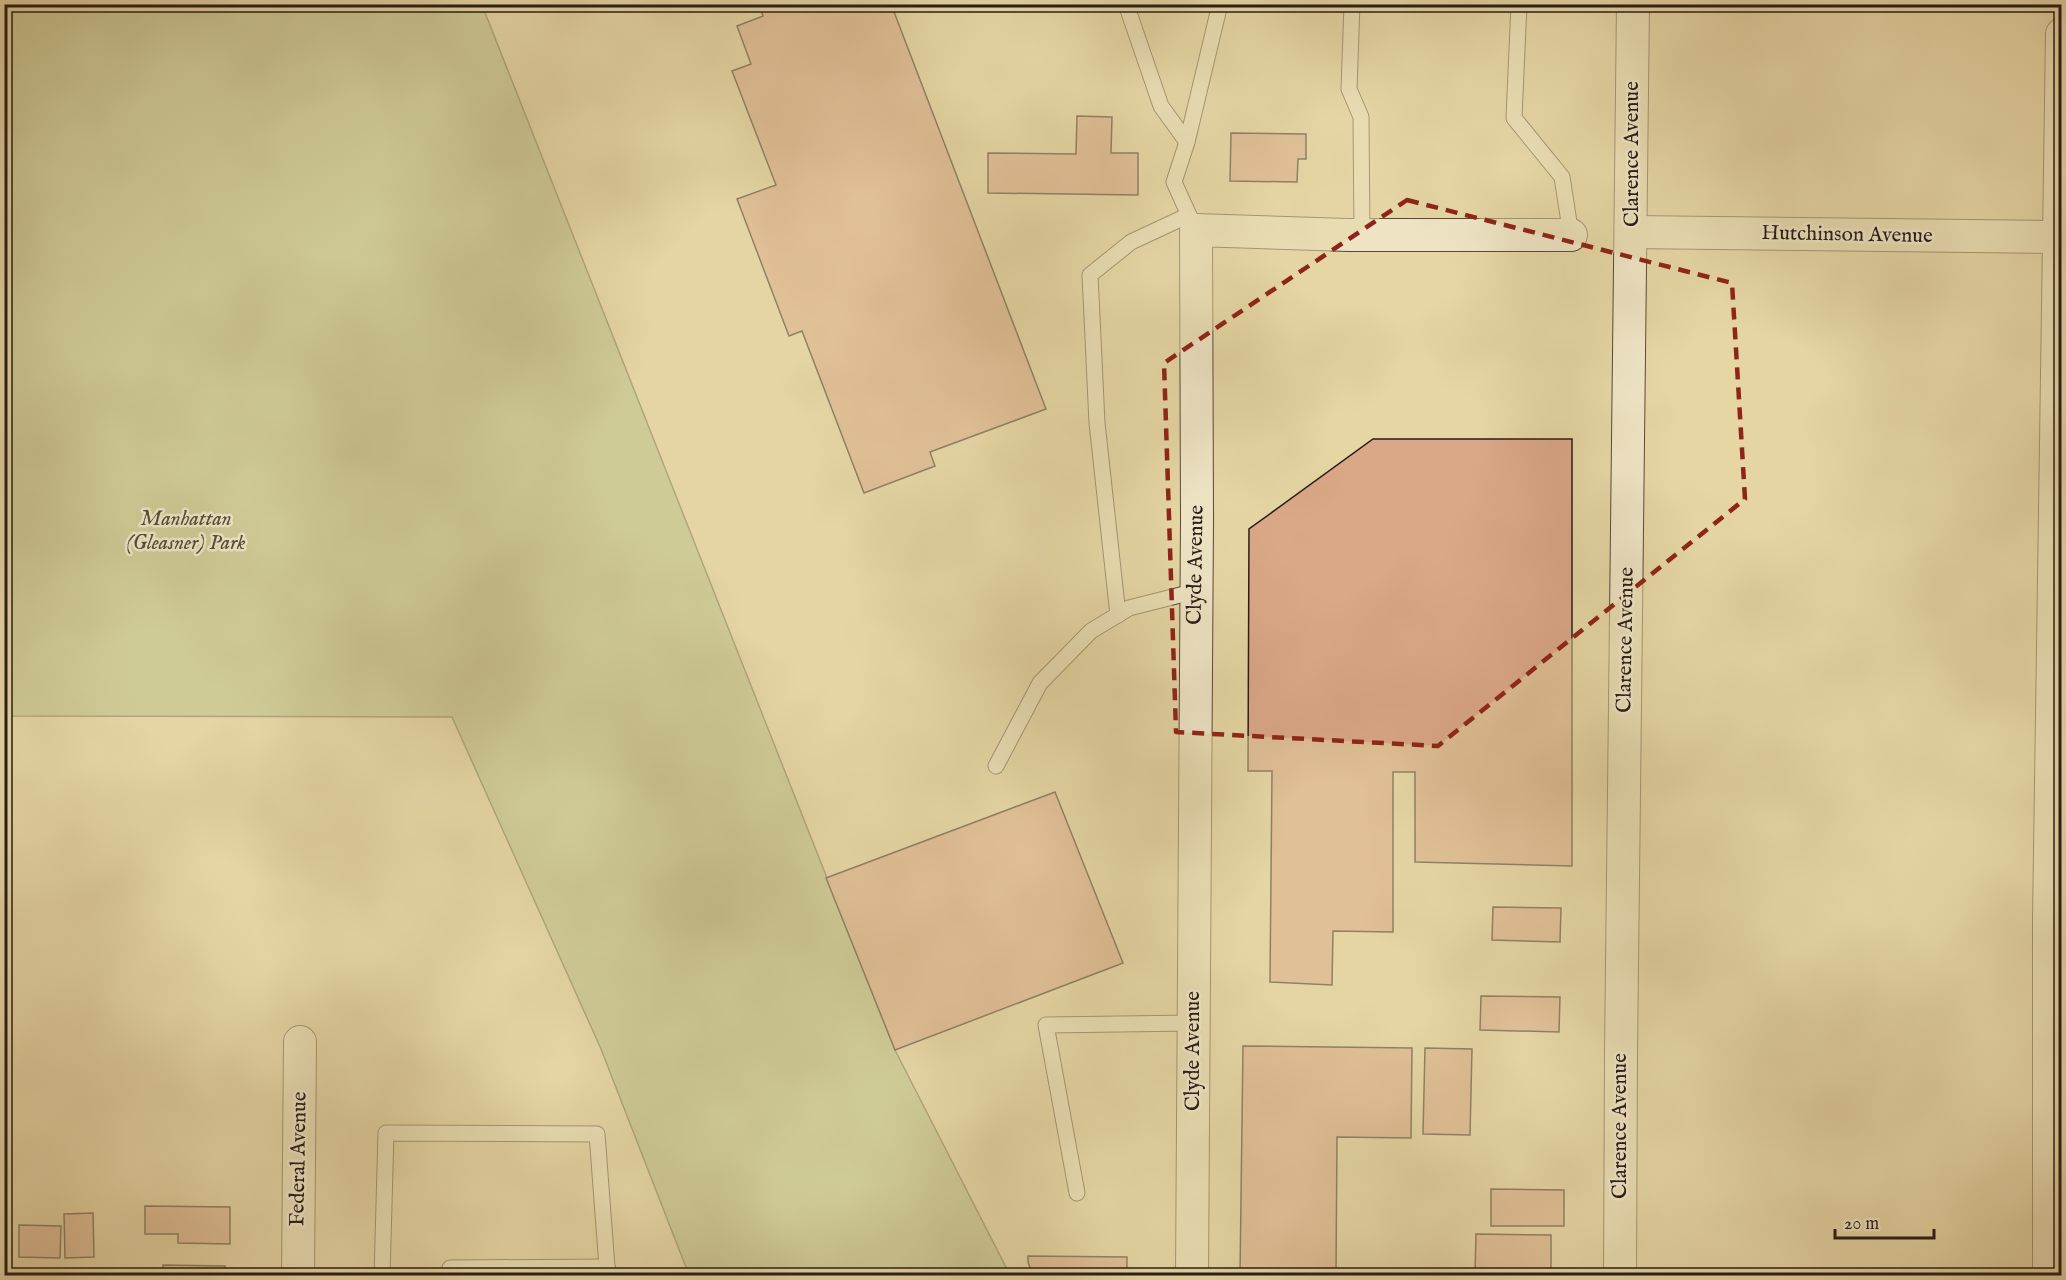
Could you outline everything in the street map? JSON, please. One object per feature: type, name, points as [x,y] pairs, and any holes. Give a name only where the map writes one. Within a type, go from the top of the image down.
[{"type":"street","name":"Clarence Avenue","points":[[1620,1275],[1633,4]]},
{"type":"street","points":[[2049,1275],[2049,920],[2061,34]]},
{"type":"street","points":[[1192,223],[1362,235],[1571,235]]},
{"type":"street","name":"Clyde Avenue","points":[[1192,223],[1196,591],[1192,1275]]},
{"type":"street","name":"Hutchinson Avenue","points":[[1632,232],[2060,237]]},
{"type":"street","name":"Federal Avenue","points":[[298,1275],[300,1042]]},
{"type":"lane","points":[[1126,4],[1161,106],[1187,142]]},
{"type":"lane","points":[[1118,615],[1097,423],[1090,275],[1131,242],[1192,223],[1174,182],[1187,142],[1220,4]]},
{"type":"lane","points":[[1352,4],[1349,89],[1361,117],[1362,235]]},
{"type":"lane","points":[[1519,4],[1514,118],[1562,177],[1571,235]]},
{"type":"lane","points":[[996,766],[1040,683],[1091,631],[1129,608],[1196,591]]},
{"type":"lane","points":[[1077,1193],[1046,1025],[1193,1023]]},
{"type":"lane","points":[[382,1275],[386,1133],[597,1134],[609,1271],[450,1268]]},
{"type":"highlighted area","points":[[1407,200],[1732,283],[1745,499],[1438,746],[1176,732],[1164,363]]},
{"type":"green space","name":"Manhattan (Gleasner) Park","points":[[5,5],[482,5],[895,1050],[1010,1275],[689,1275],[601,1049],[452,717],[5,716]]},
{"type":"building","points":[[759,4],[891,4],[1046,409],[930,452],[935,466],[864,493],[802,331],[789,336],[737,199],[776,185],[732,71],[751,64],[737,26],[763,16]]},
{"type":"building","points":[[1077,116],[1112,117],[1111,153],[1138,153],[1138,195],[988,193],[988,153],[1076,154]]},
{"type":"building","points":[[1231,133],[1306,134],[1306,159],[1298,159],[1297,182],[1230,181]]},
{"type":"building","points":[[1373,439],[1572,439],[1572,866],[1415,862],[1415,772],[1393,772],[1393,932],[1333,931],[1332,985],[1270,982],[1272,771],[1248,771],[1249,529]]},
{"type":"building","points":[[1055,792],[1123,963],[895,1050],[826,878]]},
{"type":"building","points":[[1493,907],[1561,908],[1560,942],[1492,940]]},
{"type":"building","points":[[1481,996],[1560,997],[1559,1032],[1480,1030]]},
{"type":"building","points":[[1243,1046],[1412,1048],[1411,1138],[1337,1137],[1336,1276],[1240,1276]]},
{"type":"building","points":[[1425,1048],[1472,1049],[1470,1135],[1423,1134]]},
{"type":"building","points":[[1491,1189],[1564,1190],[1564,1226],[1491,1226]]},
{"type":"building","points":[[145,1206],[230,1207],[230,1244],[178,1243],[178,1234],[145,1234]]},
{"type":"building","points":[[93,1213],[94,1257],[65,1258],[64,1214]]},
{"type":"building","points":[[19,1225],[61,1226],[60,1258],[19,1257]]},
{"type":"building","points":[[1476,1234],[1551,1235],[1551,1274],[1475,1273]]},
{"type":"building","points":[[1028,1256],[1127,1257],[1127,1276],[1033,1276]]},
{"type":"building","points":[[163,1265],[225,1266],[225,1276],[163,1276]]}]
